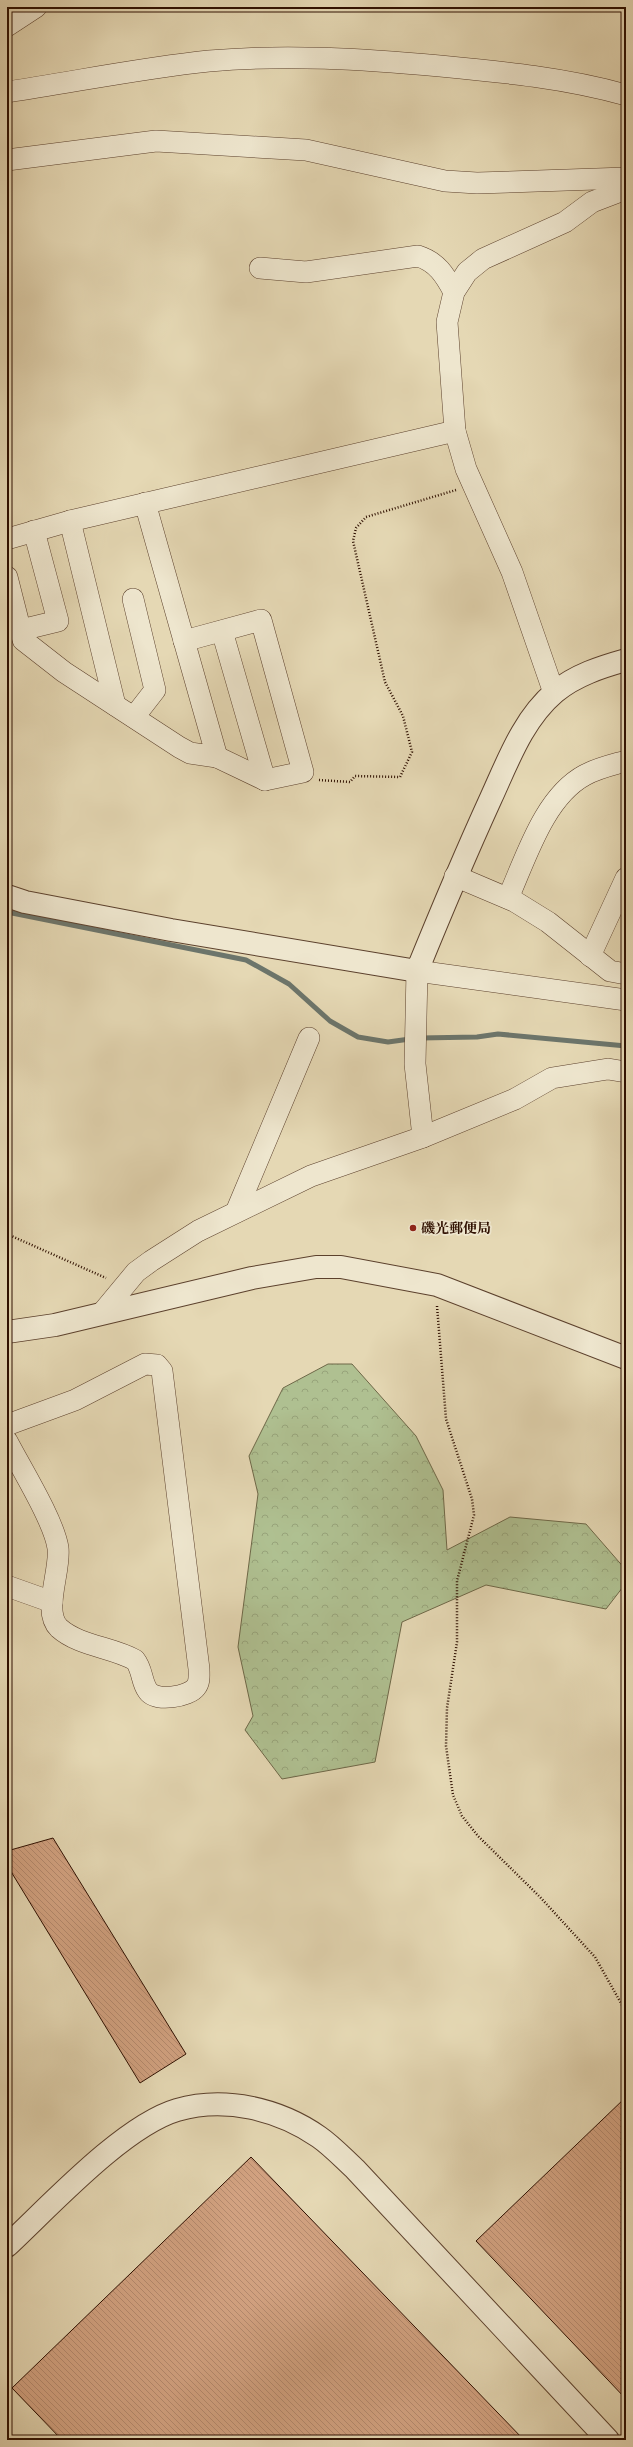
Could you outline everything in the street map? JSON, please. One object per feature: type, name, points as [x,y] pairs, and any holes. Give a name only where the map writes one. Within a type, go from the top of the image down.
[{"type":"street","points":[[7,26],[36,7]]},
{"type":"street","points":[[7,92],[208,61],[275,58],[360,59],[486,70],[591,85],[626,95]]},
{"type":"street","points":[[7,160],[156,141],[306,150],[445,181],[477,183],[626,178]]},
{"type":"street","points":[[554,693],[512,572],[474,485],[454,431],[447,322],[454,292],[467,272],[483,259],[565,222],[592,202],[626,190]]},
{"type":"street","points":[[260,268],[306,272],[418,256],[430,260],[444,273],[454,292]]},
{"type":"street","points":[[7,539],[70,521],[454,431]]},
{"type":"street","points":[[145,503],[217,757]]},
{"type":"street","points":[[70,521],[115,705]]},
{"type":"street","points":[[21,630],[58,621],[34,531]]},
{"type":"street","points":[[7,577],[24,640],[64,672],[190,753],[217,757],[265,780],[302,772],[261,620],[184,641]]},
{"type":"street","points":[[133,599],[155,690],[134,717]]},
{"type":"street","points":[[222,631],[265,780]]},
{"type":"street","points":[[423,1136],[415,1055],[417,971],[455,876],[523,730],[554,693],[574,679],[601,667],[626,660]]},
{"type":"street","points":[[508,898],[526,856],[557,798],[585,775],[626,761]]},
{"type":"street","points":[[455,876],[508,898],[548,922],[610,972],[626,974]]},
{"type":"street","points":[[590,956],[626,878]]},
{"type":"street","points":[[7,896],[25,902],[171,930],[417,971],[626,1000]]},
{"type":"street","points":[[236,1212],[309,1038]]},
{"type":"street","points":[[102,1313],[136,1272],[151,1261],[198,1232],[311,1176],[423,1136],[515,1099],[552,1078],[608,1069],[626,1072]]},
{"type":"street","points":[[7,1332],[55,1325],[252,1278],[316,1267],[369,1271],[437,1285],[626,1358]]},
{"type":"street","points":[[7,1425],[75,1400],[145,1364],[157,1365],[162,1371],[199,1669],[197,1687],[190,1693],[160,1698],[153,1696],[147,1691],[141,1667],[135,1660],[79,1639],[59,1628],[54,1621],[52,1602],[58,1549],[50,1522],[7,1441]]},
{"type":"street","points":[[7,1586],[52,1602]]},
{"type":"street","points":[[7,2246],[118,2144],[154,2121],[177,2110],[211,2105],[258,2107],[290,2120],[319,2137],[355,2169],[608,2440]]},
{"type":"path","points":[[302,772],[313,779],[350,782],[355,776],[400,777],[404,771],[412,752],[403,716],[385,682],[353,541],[356,528],[366,517],[474,485]]},
{"type":"path","points":[[7,1234],[102,1276],[126,1284]]},
{"type":"path","points":[[437,1285],[437,1321],[446,1419],[472,1499],[474,1515],[457,1581],[457,1642],[447,1708],[446,1746],[453,1795],[462,1816],[478,1836],[540,1897],[595,1957],[626,2012]]},
{"type":"green space","points":[[328,1364],[352,1364],[416,1436],[443,1490],[447,1550],[510,1517],[586,1524],[626,1570],[626,1583],[606,1609],[486,1585],[402,1622],[375,1762],[282,1779],[245,1730],[253,1716],[238,1647],[258,1494],[249,1456],[283,1388]]},
{"type":"building","points":[[53,1838],[186,2054],[140,2083],[7,1865],[7,1851]]},
{"type":"building","points":[[626,2097],[626,2399],[476,2241]]},
{"type":"building","points":[[251,2157],[524,2440],[62,2440],[12,2388]]},
{"type":"waterway","points":[[7,912],[246,960],[289,984],[330,1021],[358,1037],[388,1042],[410,1039]]},
{"type":"waterway","points":[[420,1038],[477,1037],[498,1034],[626,1046]]},
{"type":"place","name":"磯光郵便局","points":[[413,1228]]}]
